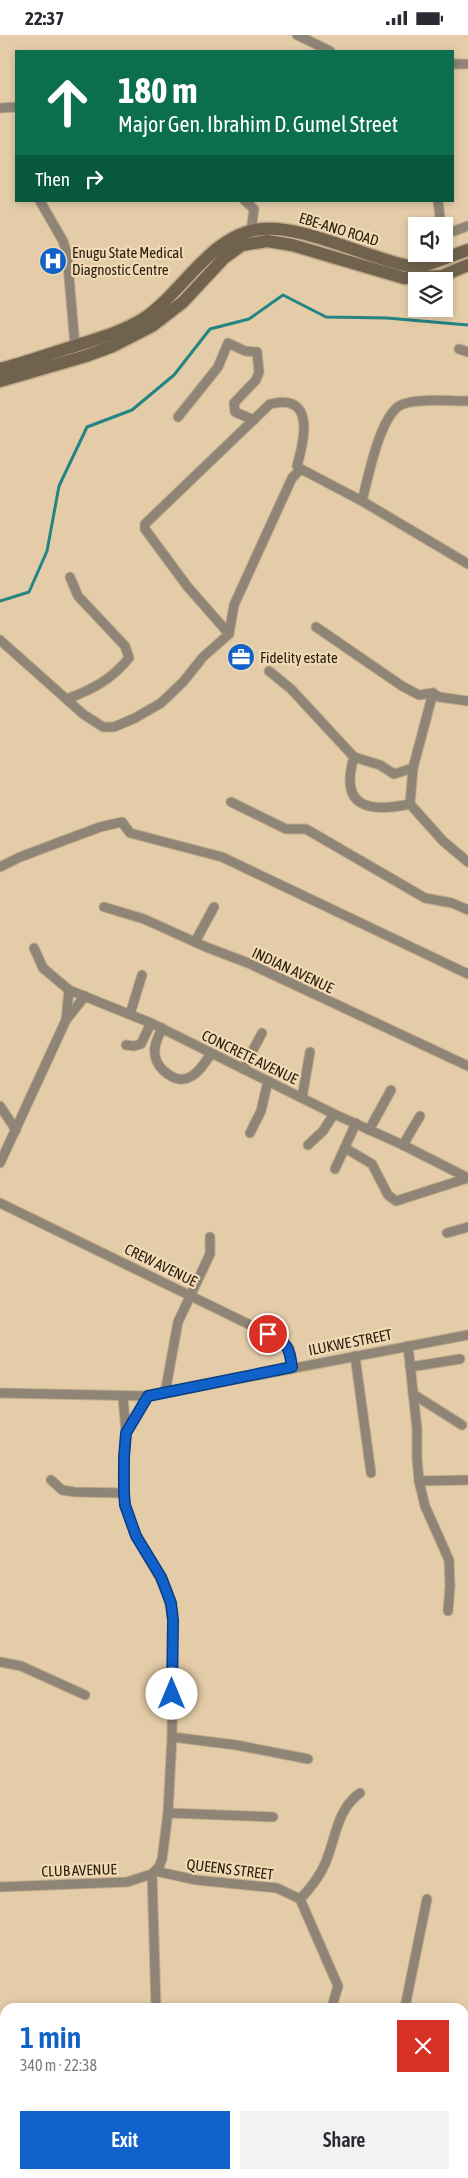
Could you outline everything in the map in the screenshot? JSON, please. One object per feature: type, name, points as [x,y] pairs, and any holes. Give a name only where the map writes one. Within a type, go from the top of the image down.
[{"type":"main road","name":"EBE-ANO ROAD","points":[[0,369],[75,346],[127,327],[146,317],[175,291],[218,247],[239,235],[251,231],[262,229],[295,231],[408,266],[426,265],[449,259],[468,250]]},
{"type":"main road","name":"EBE-ANO ROAD","points":[[0,381],[86,356],[152,327],[183,302],[224,258],[242,245],[268,241],[292,245],[404,278],[442,276],[468,265]]},
{"type":"street","points":[[297,35],[328,50]]},
{"type":"street","points":[[454,64],[468,64]]},
{"type":"street","points":[[0,108],[15,107]]},
{"type":"street","points":[[41,202],[63,241],[67,253],[75,346]]},
{"type":"street","points":[[246,202],[254,209],[251,231]]},
{"type":"street","points":[[438,202],[440,217]]},
{"type":"street","points":[[453,231],[468,226]]},
{"type":"street","points":[[178,417],[218,367],[228,343],[245,351],[257,352],[259,372],[256,380],[234,403],[235,412],[254,420]]},
{"type":"street","points":[[229,634],[187,586],[145,529],[145,524],[270,404],[284,401],[294,403],[303,414],[304,425],[297,466],[362,501],[468,564]]},
{"type":"street","points":[[362,501],[387,420],[397,407],[410,402],[468,401]]},
{"type":"street","points":[[0,640],[67,699],[103,727],[114,727],[135,718],[161,703],[183,682],[202,657],[229,634],[234,605],[292,478],[301,469]]},
{"type":"street","points":[[67,699],[90,690],[116,673],[129,658],[125,646],[78,596],[70,577]]},
{"type":"street","points":[[316,627],[402,686],[419,695],[433,693],[439,697],[468,701]]},
{"type":"street","points":[[269,671],[291,689],[354,757],[380,765],[394,774],[413,768]]},
{"type":"street","points":[[433,693],[413,768],[410,804],[443,841],[468,861]]},
{"type":"street","points":[[354,757],[350,770],[352,794],[355,800],[362,805],[391,808],[410,804]]},
{"type":"street","points":[[231,802],[286,829],[306,829],[425,898],[452,903],[468,909]]},
{"type":"street","points":[[0,867],[20,857],[100,827],[122,822],[130,833],[222,857],[468,974]]},
{"type":"street","name":"INDIAN AVENUE","points":[[104,907],[144,919],[248,963],[468,1066]]},
{"type":"street","points":[[195,942],[214,907]]},
{"type":"street","name":"CONCRETE AVENUE","points":[[34,948],[43,967],[69,990],[162,1028],[211,1054],[468,1178]]},
{"type":"street","points":[[130,1014],[142,975]]},
{"type":"street","points":[[66,1020],[69,990]]},
{"type":"street","points":[[0,1163],[66,1020],[85,997]]},
{"type":"street","points":[[126,1045],[134,1046],[141,1044],[150,1023]]},
{"type":"street","points":[[162,1028],[155,1043],[155,1055],[161,1067],[176,1079],[192,1077],[211,1054]]},
{"type":"street","points":[[243,1069],[262,1033]]},
{"type":"street","points":[[302,1098],[310,1052]]},
{"type":"street","points":[[250,1133],[261,1111],[268,1081]]},
{"type":"street","points":[[370,1130],[391,1091]]},
{"type":"street","points":[[0,1106],[16,1130]]},
{"type":"street","points":[[308,1145],[323,1131],[334,1114]]},
{"type":"street","points":[[403,1145],[420,1116]]},
{"type":"street","points":[[335,1169],[356,1123]]},
{"type":"street","points":[[345,1148],[372,1164],[388,1195],[396,1201],[468,1178]]},
{"type":"street","name":"CREW AVENUE","points":[[0,1203],[283,1341],[289,1348],[292,1367]]},
{"type":"street","points":[[447,1233],[468,1227]]},
{"type":"street","points":[[165,1393],[178,1322],[210,1254],[210,1237]]},
{"type":"street","name":"ILUKWE STREET","points":[[0,1393],[123,1397],[148,1396],[292,1367],[468,1335]]},
{"type":"street","points":[[408,1346],[417,1429],[419,1481],[425,1506],[449,1560],[450,1586],[448,1611]]},
{"type":"street","points":[[355,1356],[371,1473]]},
{"type":"street","points":[[410,1367],[460,1359]]},
{"type":"street","points":[[414,1394],[462,1425]]},
{"type":"street","points":[[126,1433],[148,1396]]},
{"type":"street","points":[[123,1397],[126,1433],[124,1457],[125,1505],[136,1536],[161,1577],[171,1603],[173,1620],[172,1737],[168,1813],[162,1859],[153,1873],[156,2003]]},
{"type":"street","points":[[51,1479],[62,1490],[124,1493]]},
{"type":"street","points":[[419,1481],[468,1480]]},
{"type":"street","points":[[0,1662],[21,1666],[85,1695]]},
{"type":"street","points":[[172,1737],[236,1745],[308,1759]]},
{"type":"street","points":[[333,2003],[338,1985],[300,1899],[314,1883],[325,1864],[343,1811],[350,1800],[360,1793]]},
{"type":"street","points":[[168,1813],[272,1817]]},
{"type":"street","name":"QUEENS STREET","points":[[153,1873],[196,1880],[277,1888],[300,1899]]},
{"type":"street","name":"CLUB AVENUE","points":[[0,1887],[122,1883],[153,1873]]},
{"type":"street","points":[[406,2003],[427,1899]]},
{"type":"waterway","points":[[0,601],[29,592],[47,551],[59,486],[87,427],[132,410],[174,375],[210,329],[249,319],[283,295],[326,317],[387,318],[468,325]]},
{"type":"place","name":"Enugu State Medical Diagnostic Centre","points":[[53,261]]},
{"type":"place","name":"Fidelity estate","points":[[241,657]]},
{"type":"route","points":[[172,1694],[173,1620],[171,1603],[161,1577],[136,1536],[125,1505],[123,1475],[126,1433],[148,1396],[292,1367],[289,1348],[283,1341],[268,1334]]}]
